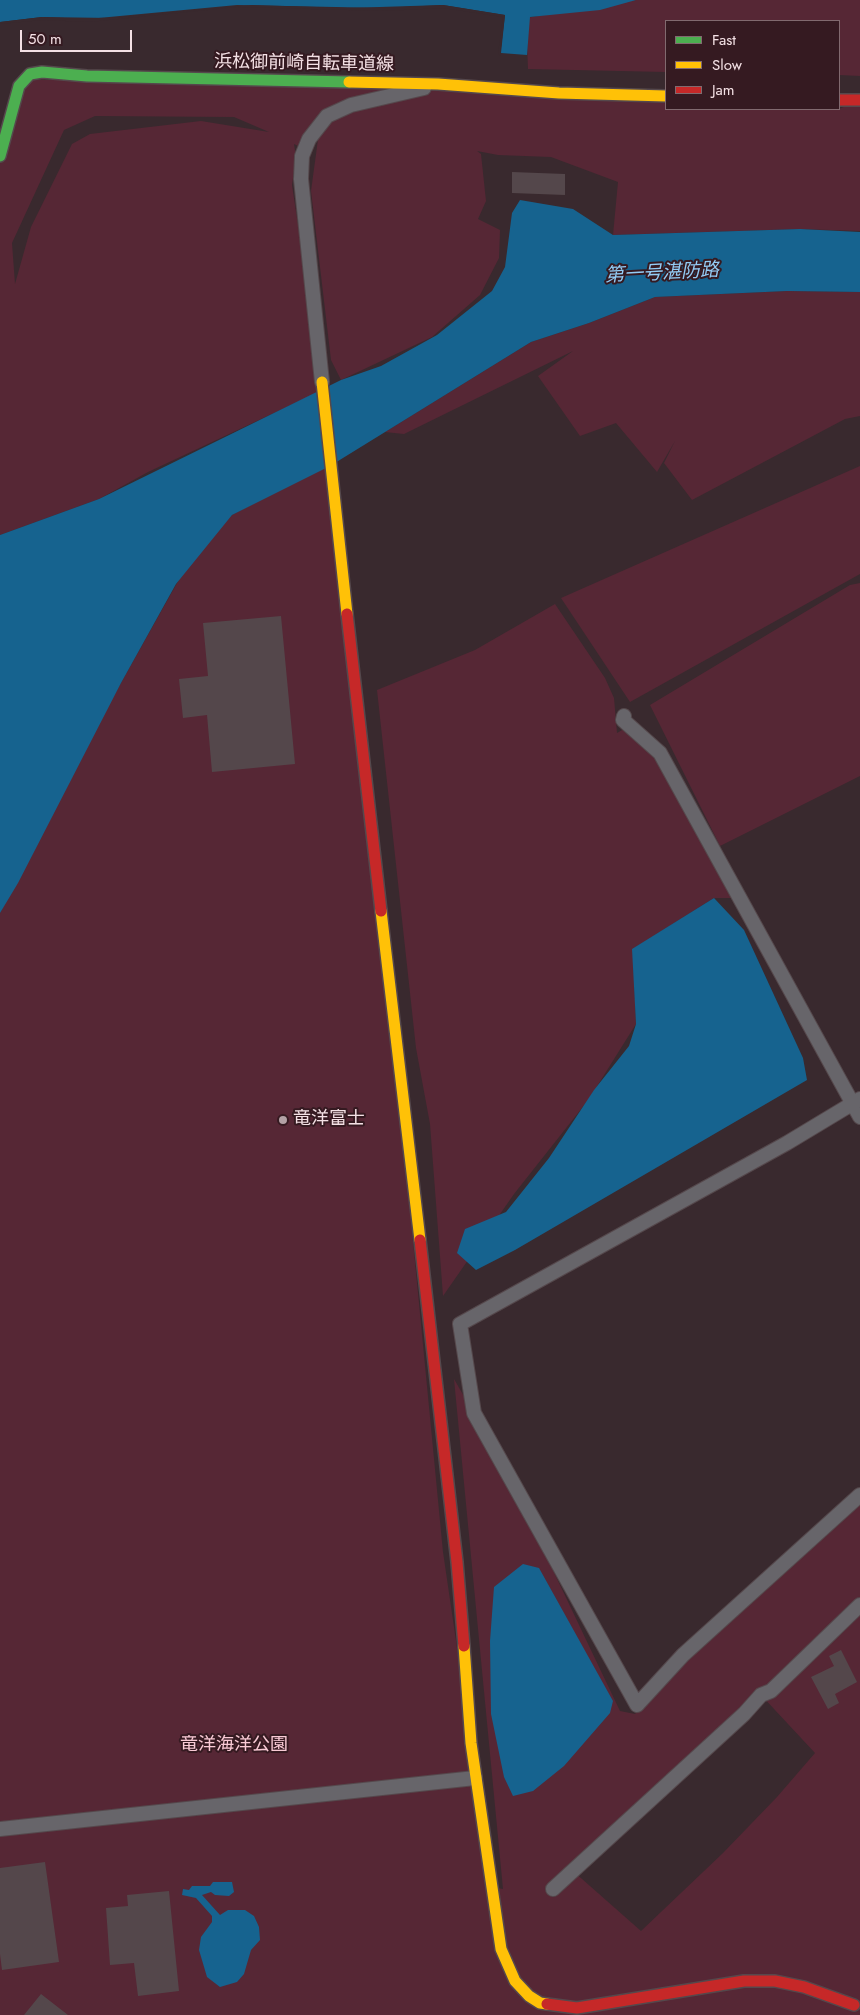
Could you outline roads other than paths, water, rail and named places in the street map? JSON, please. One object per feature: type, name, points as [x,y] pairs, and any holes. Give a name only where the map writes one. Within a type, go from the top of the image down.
[{"type":"street","name":"浜松御前崎自転車道線","points":[[0,156],[19,86],[30,74],[438,84],[560,93],[665,96]]},
{"type":"street","points":[[438,84],[351,105],[326,116],[309,139],[302,156],[304,208],[330,466],[457,1562],[475,1778],[502,1948],[515,1981],[534,2000],[540,2003],[577,2008],[712,1986],[775,1981],[804,1986],[855,2006]]},
{"type":"street","points":[[840,100],[860,100]]},
{"type":"street","points":[[624,716],[623,720],[660,753],[856,1101],[860,1117]]},
{"type":"street","points":[[856,1101],[787,1143],[460,1324],[474,1413],[638,1704],[683,1655],[860,1495]]},
{"type":"street","points":[[553,1889],[744,1714],[761,1695],[771,1691],[860,1605]]},
{"type":"street","points":[[0,1830],[475,1778]]},
{"type":"water","points":[[0,0],[636,0],[600,10],[530,17],[527,55],[501,53],[505,15],[443,5],[384,8],[237,5],[88,19],[42,17],[0,22]]},
{"type":"water","name":"第一号湛防路","points":[[520,200],[573,209],[613,235],[800,229],[860,232],[860,292],[787,291],[655,297],[589,323],[531,342],[330,466],[232,515],[176,584],[121,683],[18,883],[0,913],[0,535],[99,499],[341,380],[381,366],[437,335],[492,291],[505,267],[512,213]]},
{"type":"water","points":[[714,898],[744,930],[803,1058],[807,1080],[515,1250],[476,1270],[457,1253],[465,1229],[506,1212],[549,1158],[594,1090],[629,1046],[636,1024],[632,949]]},
{"type":"water","points":[[523,1564],[539,1568],[613,1701],[610,1713],[564,1766],[533,1791],[513,1796],[504,1777],[491,1714],[490,1641],[494,1587]]},
{"type":"water","points":[[213,1882],[232,1882],[234,1892],[229,1896],[215,1895],[211,1892],[202,1895],[220,1915],[228,1910],[245,1910],[254,1916],[259,1927],[260,1940],[251,1950],[244,1974],[237,1982],[220,1987],[207,1977],[199,1950],[201,1937],[212,1922],[212,1916],[196,1898],[182,1895],[183,1889],[189,1890],[192,1886],[210,1886]]},
{"type":"place","name":"竜洋富士","points":[[283,1120]]},
{"type":"park label","name":"竜洋海洋公園","points":[[234,1746]]}]
